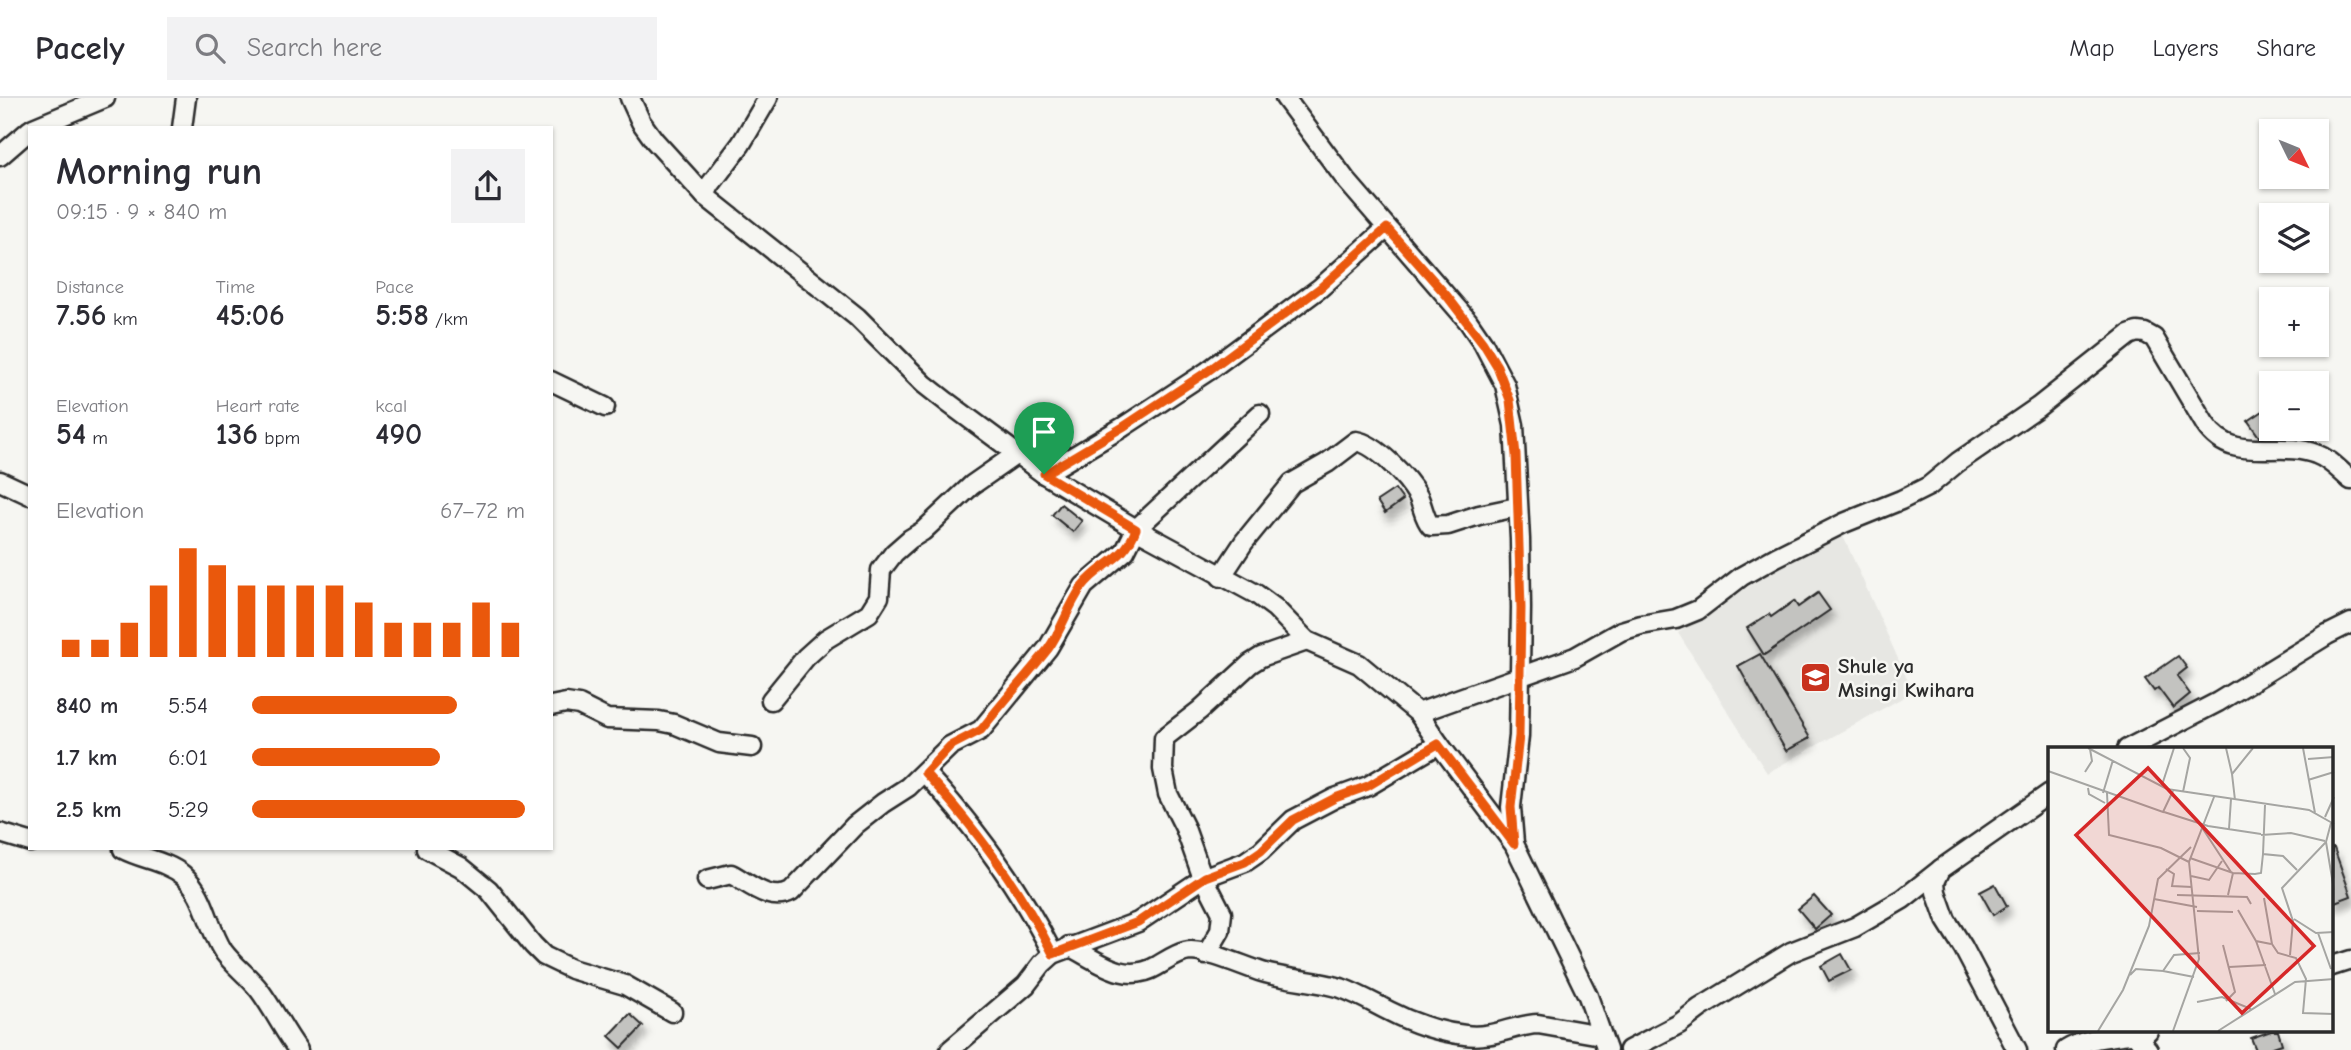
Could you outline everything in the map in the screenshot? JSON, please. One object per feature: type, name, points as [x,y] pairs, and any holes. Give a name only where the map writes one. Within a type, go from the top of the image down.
[{"type":"street","points":[[39,126],[105,98]]},
{"type":"street","points":[[182,126],[186,98]]},
{"type":"street","points":[[630,98],[641,122],[654,140],[705,196],[857,317],[924,384],[1044,474],[1136,529],[1256,594],[1275,608],[1307,641],[1359,664],[1419,713],[1438,744],[1514,844],[1588,996],[1604,1042]]},
{"type":"street","points":[[705,196],[710,185],[741,144],[768,98]]},
{"type":"street","points":[[1284,98],[1346,180],[1468,321],[1497,366],[1508,393],[1514,425],[1520,539],[1519,736],[1511,807],[1514,844]]},
{"type":"street","points":[[0,156],[28,132]]},
{"type":"street","points":[[1044,474],[1123,427],[1208,371],[1320,288],[1387,228]]},
{"type":"street","points":[[1419,713],[1576,657],[1620,631],[1676,619],[1699,610],[1742,576],[1776,557],[1844,523],[1929,486],[1958,462],[2038,407],[2105,352],[2137,332],[2154,338],[2211,434],[2220,441],[2244,449],[2296,449],[2314,453],[2327,459],[2351,480]]},
{"type":"street","points":[[553,382],[605,407]]},
{"type":"street","points":[[707,880],[731,874],[772,896],[783,896],[791,892],[855,825],[925,773],[950,746],[981,730],[1048,648],[1084,586],[1125,551],[1136,529],[1260,414]]},
{"type":"street","points":[[1221,577],[1286,488],[1356,441],[1378,451],[1414,489],[1431,526],[1517,508]]},
{"type":"street","points":[[771,700],[806,657],[826,639],[869,613],[878,597],[881,570],[894,553],[923,531],[972,485],[1018,453]]},
{"type":"street","points":[[0,481],[28,494]]},
{"type":"street","points":[[2131,747],[2218,702],[2351,623]]},
{"type":"street","points":[[1206,955],[1220,931],[1222,913],[1200,870],[1185,828],[1168,794],[1163,769],[1164,738],[1200,710],[1250,664],[1261,657],[1307,641]]},
{"type":"street","points":[[553,706],[566,703],[579,705],[607,719],[666,722],[719,743],[752,747]]},
{"type":"street","points":[[950,1050],[1026,985],[1042,964],[1061,950],[1138,922],[1205,877],[1245,862],[1261,851],[1293,820],[1335,798],[1368,786],[1438,744]]},
{"type":"street","points":[[925,773],[983,841],[1061,950],[1135,975],[1188,951],[1266,974],[1343,989],[1391,1012],[1436,1029],[1468,1036],[1496,1034],[1538,1024],[1604,1042]]},
{"type":"street","points":[[1629,1050],[1679,1024],[1700,1008],[1791,952],[1855,927],[1903,899],[2048,794]]},
{"type":"street","points":[[0,833],[28,841]]},
{"type":"street","points":[[126,850],[176,869],[187,879],[197,891],[223,950],[236,967],[252,981],[298,1050]]},
{"type":"street","points":[[429,850],[461,867],[489,890],[544,956],[571,969],[625,985],[671,1012]]},
{"type":"street","points":[[1941,869],[1935,882],[1946,920],[2017,1050]]},
{"type":"street","points":[[2334,965],[2351,960]]},
{"type":"street","points":[[2066,1050],[2075,1044],[2093,1039],[2142,1032],[2148,1050]]},
{"type":"shaded area","points":[[1839,527],[1913,692],[1767,773],[1678,633]]},
{"type":"building","points":[[2259,414],[2259,437],[2248,421]]},
{"type":"building","points":[[1395,489],[1403,500],[1385,513],[1377,501]]},
{"type":"building","points":[[1061,504],[1082,521],[1073,532],[1052,515]]},
{"type":"building","points":[[1818,593],[1830,610],[1764,655],[1747,628],[1769,614],[1771,617],[1794,601],[1798,607]]},
{"type":"building","points":[[1760,654],[1810,738],[1786,751],[1738,666]]},
{"type":"building","points":[[2178,656],[2187,668],[2177,676],[2190,694],[2173,708],[2158,688],[2154,691],[2145,679]]},
{"type":"building","points":[[2334,848],[2351,896],[2334,902]]},
{"type":"building","points":[[1995,884],[2007,906],[1993,915],[1980,892]]},
{"type":"building","points":[[1814,896],[1831,915],[1815,929],[1798,909]]},
{"type":"building","points":[[1842,954],[1851,970],[1829,981],[1821,966]]},
{"type":"building","points":[[630,1014],[643,1026],[622,1048],[609,1036]]},
{"type":"building","points":[[2268,1032],[2278,1032],[2282,1044],[2256,1050],[2251,1038]]},
{"type":"place","name":"Shule ya Msingi Kwihara","points":[[1815,678]]},
{"type":"route","points":[[1387,228],[1468,321],[1497,366],[1510,400],[1516,455],[1521,608],[1519,736],[1511,807],[1514,844],[1438,744],[1368,786],[1335,798],[1293,820],[1261,851],[1245,862],[1205,877],[1138,922],[1053,954],[1032,912],[983,841],[925,773],[950,746],[981,730],[1048,648],[1074,600],[1090,578],[1117,559],[1132,542],[1136,529],[1044,474],[1123,427],[1208,371],[1320,288],[1387,228]]}]
